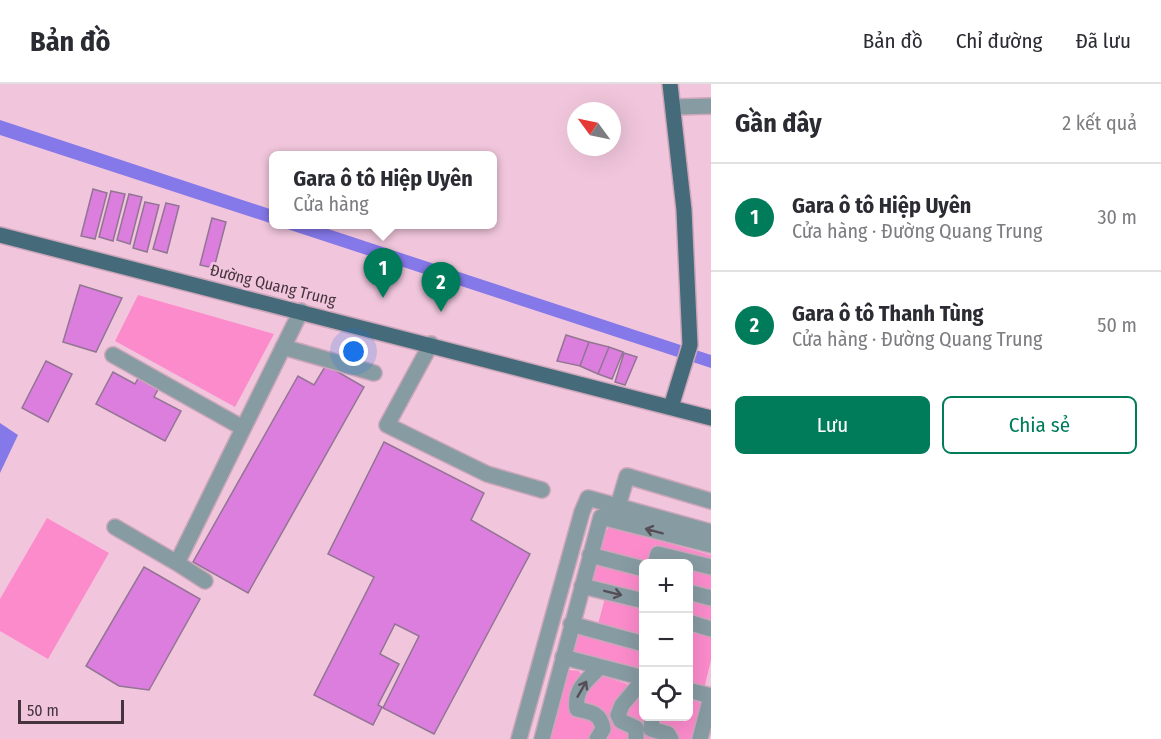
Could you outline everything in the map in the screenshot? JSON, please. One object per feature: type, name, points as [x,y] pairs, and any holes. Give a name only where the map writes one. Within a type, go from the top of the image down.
[{"type":"main road","points":[[670,84],[684,210],[690,345],[671,406]]},
{"type":"main road","name":"Đường Quang Trung","points":[[0,235],[431,344],[711,418]]},
{"type":"street","points":[[673,107],[711,106]]},
{"type":"street","points":[[177,563],[301,311]]},
{"type":"street","points":[[431,344],[387,425],[487,474],[542,490]]},
{"type":"street","points":[[283,347],[374,374]]},
{"type":"street","points":[[113,355],[243,428]]},
{"type":"street","points":[[618,506],[627,476],[711,501]]},
{"type":"street","points":[[519,739],[582,512],[588,498],[711,532]]},
{"type":"street","points":[[542,739],[571,624],[602,517],[711,545]]},
{"type":"street","points":[[115,527],[205,581]]},
{"type":"street","points":[[656,559],[658,554],[678,559]]},
{"type":"street","points":[[590,555],[639,568]]},
{"type":"street","points":[[693,563],[711,567]]},
{"type":"street","points":[[582,586],[639,600]]},
{"type":"street","points":[[693,593],[711,598]]},
{"type":"street","points":[[571,624],[639,643]]},
{"type":"street","points":[[693,624],[711,629]]},
{"type":"street","points":[[563,657],[639,678]]},
{"type":"street","points":[[597,739],[603,729],[602,721],[596,714],[577,709],[576,701],[583,683],[600,667]]},
{"type":"street","points":[[636,739],[636,728],[621,721],[618,715],[622,705],[639,685]]},
{"type":"street","points":[[693,691],[711,696],[700,739]]},
{"type":"street","points":[[652,721],[651,729],[654,732],[668,734],[671,739]]},
{"type":"shaded area","points":[[0,120],[269,209],[269,223],[0,135]]},
{"type":"shaded area","points":[[287,229],[328,229],[711,355],[711,368]]},
{"type":"shaded area","points":[[138,295],[274,334],[235,407],[115,341]]},
{"type":"shaded area","points":[[0,423],[18,435],[0,473]]},
{"type":"shaded area","points":[[47,518],[109,553],[48,659],[0,631],[0,599]]},
{"type":"shaded area","points":[[609,527],[711,555],[711,560],[655,545],[651,559],[639,559],[639,561],[601,555],[599,541]]},
{"type":"shaded area","points":[[596,564],[639,575],[639,595],[591,582]]},
{"type":"shaded area","points":[[693,567],[711,572],[711,594],[693,589]]},
{"type":"shaded area","points":[[693,597],[711,602],[711,620],[693,615]]},
{"type":"shaded area","points":[[605,598],[639,607],[639,635],[598,624]]},
{"type":"shaded area","points":[[693,631],[711,635],[711,660],[704,689],[693,686]]},
{"type":"shaded area","points":[[577,632],[639,648],[639,672],[572,653]]},
{"type":"shaded area","points":[[565,671],[579,671],[582,675],[570,689],[569,707],[574,713],[592,718],[596,730],[588,739],[548,739]]},
{"type":"shaded area","points":[[598,674],[627,684],[627,689],[611,712],[613,720],[630,729],[631,739],[603,739],[610,721],[597,706],[582,703],[586,687]]},
{"type":"shaded area","points":[[639,692],[639,721],[650,721],[665,739],[643,739],[643,729],[622,710]]},
{"type":"shaded area","points":[[693,700],[701,703],[691,739],[677,739],[656,724],[657,721],[693,721]]},
{"type":"building","points":[[93,189],[107,193],[95,239],[81,236]]},
{"type":"building","points":[[111,191],[125,194],[113,241],[99,237]]},
{"type":"building","points":[[129,194],[142,197],[130,244],[117,240]]},
{"type":"building","points":[[145,202],[159,205],[147,252],[133,248]]},
{"type":"building","points":[[166,203],[179,206],[167,253],[153,249]]},
{"type":"building","points":[[212,218],[226,222],[214,268],[200,265]]},
{"type":"building","points":[[80,285],[122,298],[96,352],[63,342]]},
{"type":"building","points":[[566,335],[589,342],[580,366],[557,361]]},
{"type":"building","points":[[589,342],[609,347],[598,374],[580,366]]},
{"type":"building","points":[[609,347],[623,352],[612,379],[598,374]]},
{"type":"building","points":[[624,353],[637,357],[625,385],[615,382]]},
{"type":"building","points":[[46,361],[72,374],[48,422],[22,408]]},
{"type":"building","points":[[326,365],[364,387],[248,593],[193,562],[298,376],[314,385]]},
{"type":"building","points":[[142,371],[162,382],[154,397],[181,411],[165,441],[96,404],[113,372],[135,384]]},
{"type":"building","points":[[384,442],[484,493],[471,520],[530,554],[434,734],[383,708],[419,636],[395,624],[380,654],[399,664],[378,705],[382,707],[373,725],[314,695],[374,577],[328,554]]},
{"type":"building","points":[[144,567],[200,599],[149,690],[119,686],[86,666]]},
{"type":"place","name":"Gara ô tô Hiệp Uyên","points":[[383,298]]},
{"type":"place","name":"Gara ô tô Thanh Tùng","points":[[441,312]]}]
